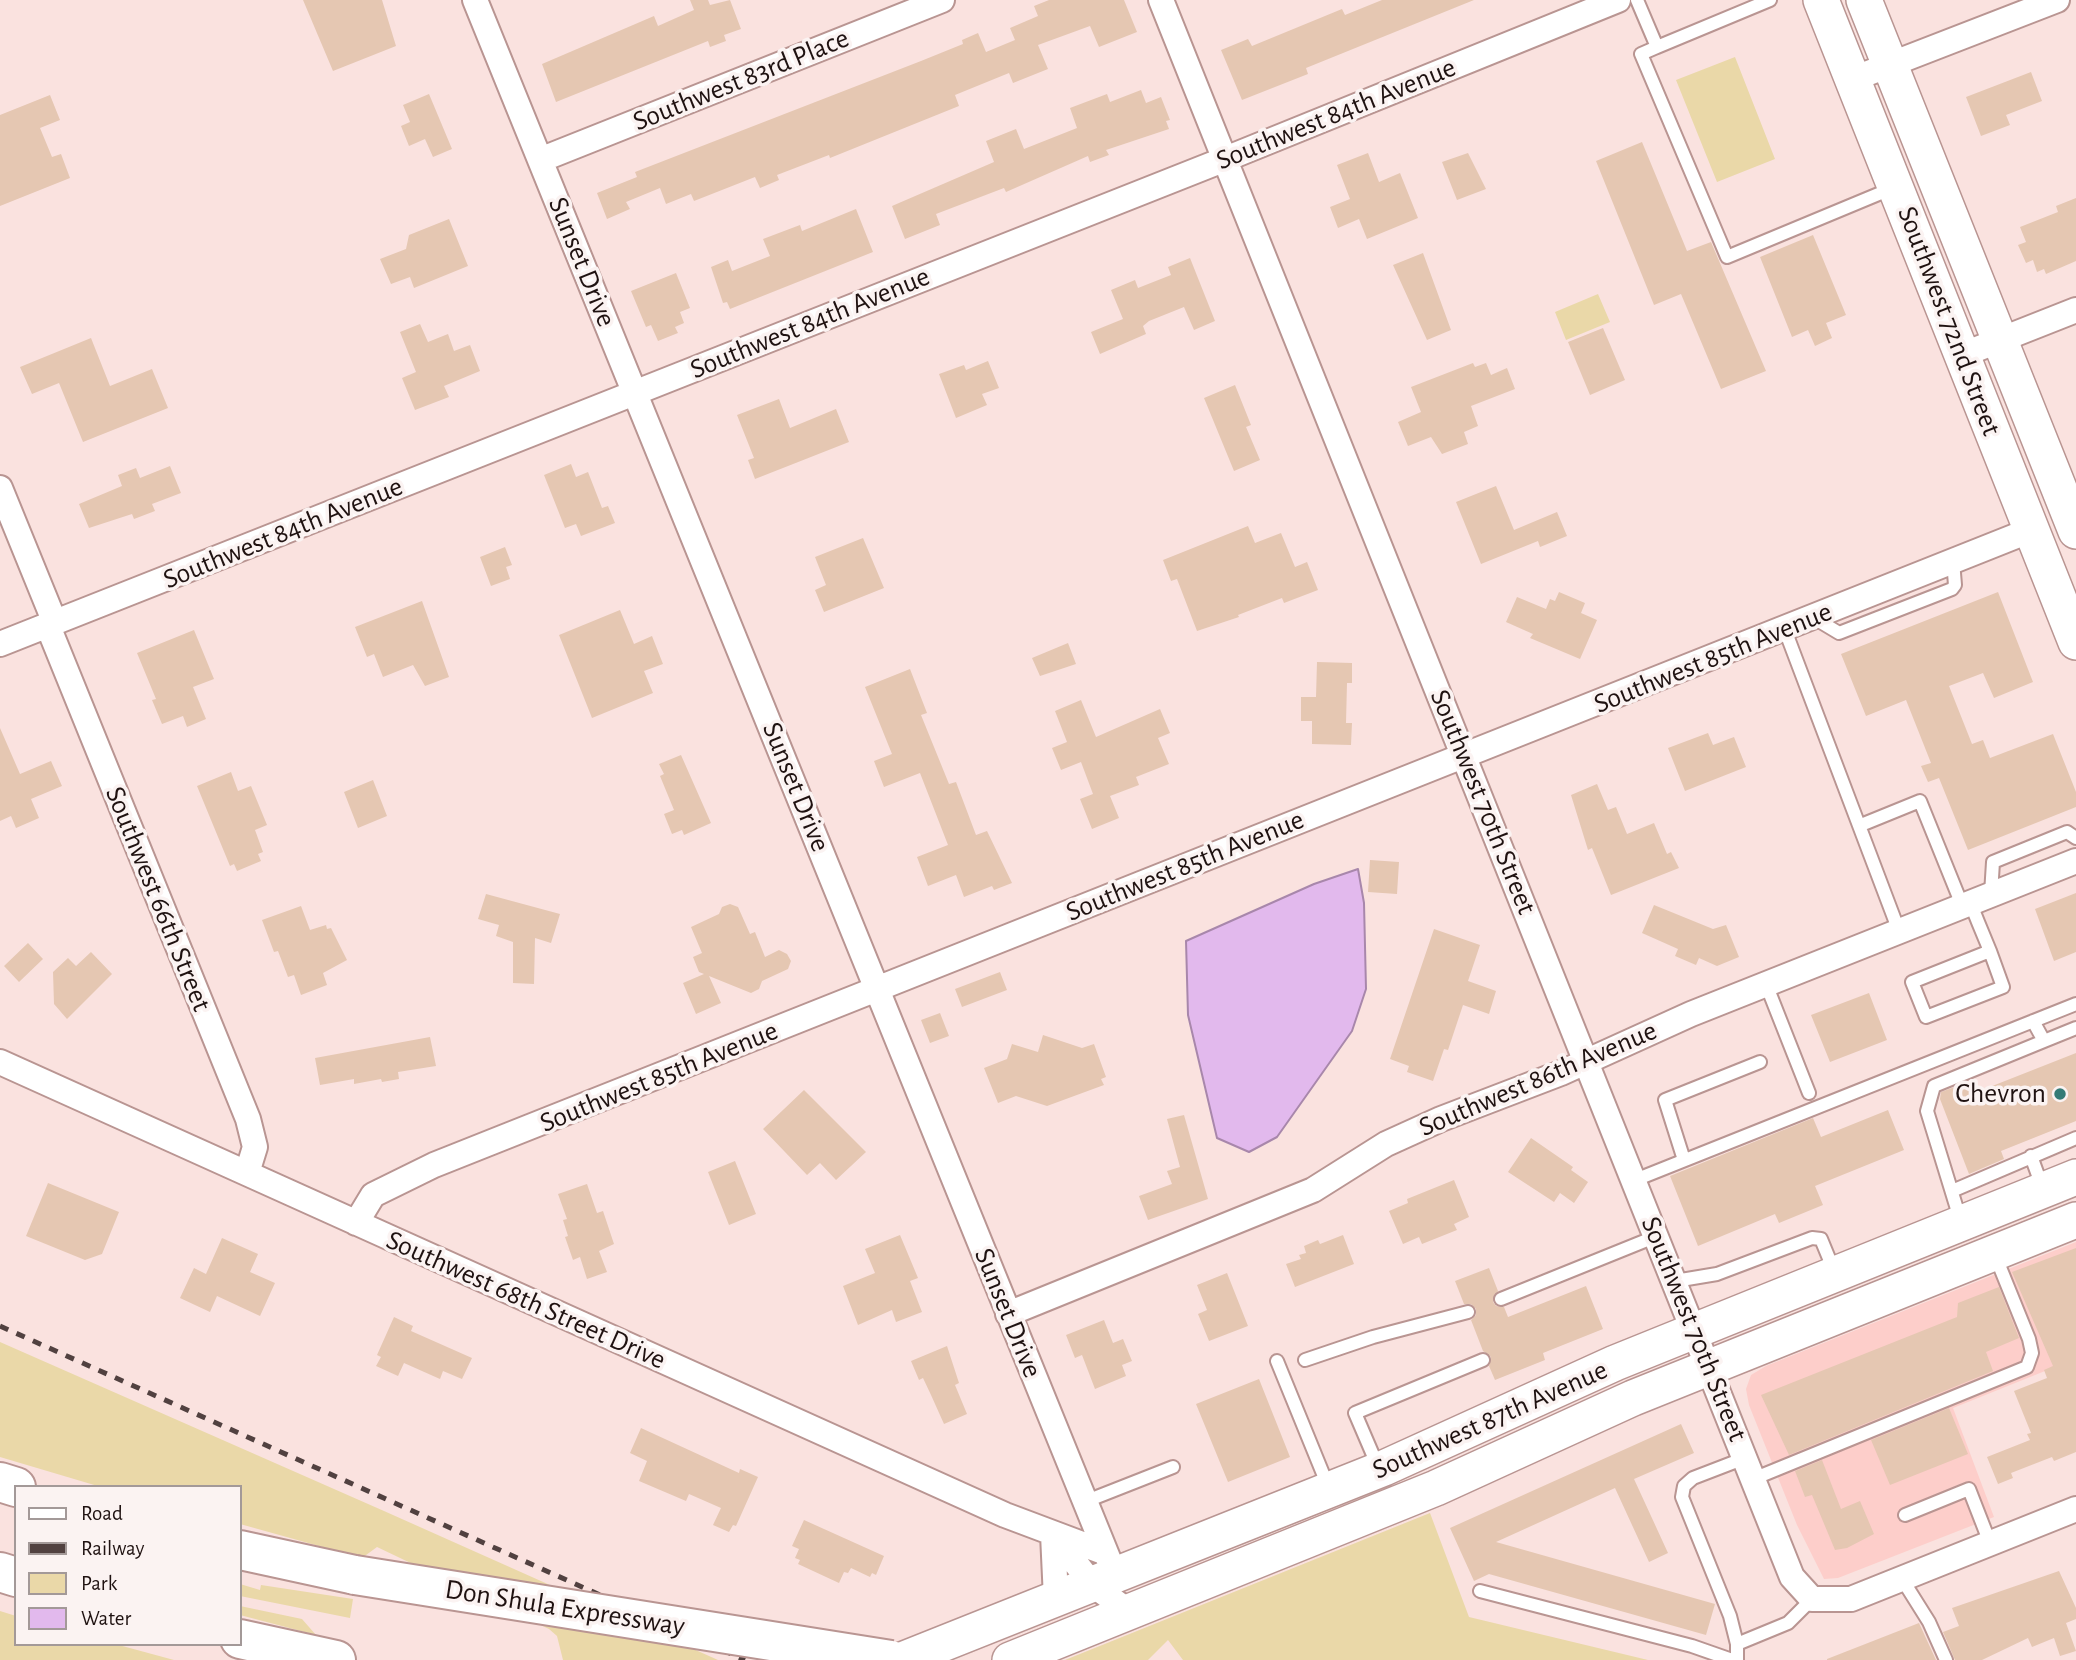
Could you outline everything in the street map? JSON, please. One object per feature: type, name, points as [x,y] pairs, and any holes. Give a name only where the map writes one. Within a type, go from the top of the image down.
[{"type":"highway","name":"Don Shula Expressway","points":[[242,1550],[355,1575],[891,1660]]},
{"type":"highway","points":[[242,1639],[336,1660]]},
{"type":"main road","name":"Southwest 72nd Street","points":[[1821,0],[2076,642]]},
{"type":"main road","name":"Southwest 72nd Street","points":[[1864,0],[2076,531]]},
{"type":"main road","points":[[2031,530],[2050,528],[2056,535],[2076,586]]},
{"type":"main road","name":"Southwest 87th Avenue","points":[[902,1660],[1056,1599],[1104,1571],[1384,1468],[1615,1363],[1835,1274],[1956,1207],[2043,1189],[2076,1177]]},
{"type":"main road","name":"Southwest 87th Avenue","points":[[1010,1660],[1436,1488],[1709,1367],[2076,1220]]},
{"type":"main road","points":[[1384,1468],[1399,1479],[1436,1488]]},
{"type":"main road","points":[[1104,1571],[1129,1612]]},
{"type":"street","name":"Sunset Drive","points":[[475,0],[878,989],[1081,1496],[1104,1571]]},
{"type":"street","name":"Southwest 83rd Place","points":[[540,160],[942,0]]},
{"type":"street","name":"Southwest 70th Street","points":[[1161,0],[1223,160],[1588,1059],[1792,1577],[1812,1600]]},
{"type":"street","name":"Southwest 84th Avenue","points":[[0,644],[1223,160],[1618,0]]},
{"type":"street","points":[[1853,79],[2057,0]]},
{"type":"street","points":[[1962,355],[2076,310]]},
{"type":"street","name":"Southwest 66th Street","points":[[0,488],[51,624],[248,1119],[255,1147],[247,1173]]},
{"type":"street","name":"Southwest 85th Avenue","points":[[356,1223],[373,1195],[419,1172],[2031,530]]},
{"type":"street","name":"Southwest 86th Avenue","points":[[1008,1314],[1278,1205],[1328,1182],[1372,1151],[1401,1137],[1561,1073],[1766,984],[2076,861]]},
{"type":"street","name":"Southwest 68th Street Drive","points":[[0,1062],[1053,1534],[1104,1571]]},
{"type":"street","points":[[1056,1599],[1053,1534],[1074,1518],[1081,1496]]},
{"type":"street","points":[[1812,1600],[1851,1599],[2076,1509]]},
{"type":"street","name":"Southwest 68th Street Drive","points":[[1053,1534],[1104,1571]]},
{"type":"lane","points":[[1637,0],[1657,47]]},
{"type":"lane","points":[[1770,0],[1640,54],[1727,257],[1896,187]]},
{"type":"lane","points":[[1785,629],[1899,930]]},
{"type":"lane","points":[[1861,825],[1920,801],[1975,901],[2003,987],[1926,1017],[1912,982],[1990,951]]},
{"type":"lane","points":[[1975,901],[1993,862],[2067,832],[2076,838]]},
{"type":"lane","points":[[1766,984],[1809,1093]]},
{"type":"lane","points":[[1635,1180],[2076,1004]]},
{"type":"lane","points":[[2034,1021],[2044,1041]]},
{"type":"lane","points":[[2076,1028],[1934,1086],[1927,1111],[1956,1207],[2031,1156],[2076,1138]]},
{"type":"lane","points":[[1684,1160],[1665,1100],[1760,1062]]},
{"type":"lane","points":[[2031,1156],[2043,1189]]},
{"type":"lane","points":[[1501,1299],[1657,1236]]},
{"type":"lane","points":[[1675,1281],[1717,1274],[1812,1238],[1821,1239],[1835,1274]]},
{"type":"lane","points":[[1737,1660],[1737,1643],[1730,1616],[1682,1497],[1684,1486],[1693,1478],[1749,1468],[2027,1367],[2032,1353],[2029,1339],[1994,1253]]},
{"type":"lane","points":[[1305,1360],[1373,1337],[1468,1312]]},
{"type":"lane","points":[[1384,1468],[1373,1455],[1355,1413],[1483,1360]]},
{"type":"lane","points":[[1277,1361],[1329,1490]]},
{"type":"lane","points":[[1081,1496],[1173,1467]]},
{"type":"lane","points":[[1905,1515],[1969,1489],[1990,1543]]},
{"type":"lane","points":[[1902,1579],[1929,1622],[1946,1660]]},
{"type":"lane","points":[[1480,1591],[1692,1646],[1732,1660]]},
{"type":"lane","points":[[1737,1643],[1788,1623],[1812,1600]]},
{"type":"shaded area","points":[[2076,1242],[2076,1450],[2045,1371],[1953,1408],[1994,1517],[1838,1578],[1824,1579],[1797,1525],[1749,1405],[1746,1389],[1751,1375],[1766,1366]]},
{"type":"green space","points":[[1735,57],[1775,159],[1717,182],[1676,80]]},
{"type":"green space","points":[[1598,294],[1610,322],[1566,340],[1555,312]]},
{"type":"green space","points":[[0,1342],[718,1660],[563,1660],[557,1636],[549,1629],[377,1547],[362,1558],[242,1525],[242,1485],[94,1485],[0,1457]]},
{"type":"green space","points":[[1430,1513],[1469,1617],[1648,1660],[1183,1660],[1168,1640],[1148,1660],[1065,1660]]},
{"type":"green space","points":[[242,1585],[260,1590],[261,1585],[353,1599],[350,1618],[242,1596]]},
{"type":"green space","points":[[242,1606],[302,1619],[316,1635],[242,1616]]},
{"type":"green space","points":[[0,1611],[14,1615],[14,1646],[122,1646],[174,1660],[0,1660]]},
{"type":"water","points":[[1358,869],[1364,903],[1366,989],[1352,1031],[1277,1137],[1249,1152],[1217,1138],[1188,1015],[1186,941],[1314,884]]},
{"type":"building","points":[[303,0],[382,0],[396,46],[333,71]]},
{"type":"building","points":[[690,0],[708,0],[710,5],[730,0],[741,29],[724,35],[726,41],[710,47],[708,41],[556,102],[542,64],[654,16],[658,26],[694,10]]},
{"type":"building","points":[[1049,0],[1124,0],[1137,32],[1099,47],[1090,26],[1038,45],[1048,69],[1013,83],[1009,73],[955,95],[959,106],[830,158],[829,155],[777,175],[779,180],[760,188],[755,177],[694,201],[691,194],[666,204],[660,188],[626,202],[630,209],[607,219],[597,193],[637,177],[635,172],[963,44],[962,40],[978,33],[986,52],[1015,40],[1010,28],[1038,16],[1034,6]]},
{"type":"building","points":[[1382,0],[1474,0],[1306,68],[1308,74],[1242,100],[1221,50],[1248,39],[1252,46],[1342,9],[1345,15]]},
{"type":"building","points":[[2031,72],[2042,101],[2006,115],[2010,125],[1981,136],[1966,97]]},
{"type":"building","points":[[1141,90],[1146,103],[1161,97],[1170,120],[1166,121],[1169,129],[1106,150],[1109,155],[1090,162],[1088,156],[1006,192],[1004,188],[936,214],[940,225],[905,239],[892,206],[994,162],[986,141],[1016,129],[1024,149],[1077,128],[1070,108],[1107,94],[1110,102]]},
{"type":"building","points":[[429,94],[452,149],[433,157],[425,139],[409,146],[401,126],[410,122],[403,105]]},
{"type":"building","points":[[50,95],[60,120],[40,128],[52,157],[61,154],[70,178],[0,206],[0,115]]},
{"type":"building","points":[[1642,142],[1687,251],[1711,242],[1766,371],[1721,389],[1681,294],[1654,305],[1596,161]]},
{"type":"building","points":[[1368,153],[1379,182],[1400,173],[1418,218],[1367,239],[1359,219],[1338,228],[1330,207],[1350,199],[1337,165]]},
{"type":"building","points":[[1468,153],[1486,189],[1457,200],[1442,162]]},
{"type":"building","points":[[2076,198],[2076,261],[2046,274],[2044,269],[2037,272],[2033,260],[2026,263],[2018,245],[2026,242],[2020,227],[2058,212],[2056,206]]},
{"type":"building","points":[[856,209],[873,252],[730,309],[727,302],[723,303],[711,267],[728,260],[732,271],[770,256],[763,239],[800,225],[802,231]]},
{"type":"building","points":[[449,219],[468,266],[414,288],[410,277],[391,284],[380,259],[406,249],[409,235]]},
{"type":"building","points":[[1813,235],[1846,315],[1826,323],[1832,338],[1815,346],[1808,330],[1792,337],[1760,257]]},
{"type":"building","points":[[1423,253],[1451,330],[1427,340],[1393,265]]},
{"type":"building","points":[[1190,258],[1215,321],[1194,330],[1184,307],[1149,321],[1143,326],[1146,334],[1100,354],[1091,332],[1123,319],[1111,290],[1135,280],[1138,288],[1171,275],[1168,267]]},
{"type":"building","points":[[676,273],[690,308],[680,312],[684,323],[675,327],[678,333],[658,341],[651,325],[646,327],[631,291]]},
{"type":"building","points":[[420,324],[428,342],[448,334],[454,351],[470,345],[480,371],[444,386],[449,397],[415,410],[402,378],[416,372],[400,332]]},
{"type":"building","points":[[1603,328],[1625,380],[1590,395],[1568,342]]},
{"type":"building","points":[[91,338],[110,386],[152,369],[168,408],[83,442],[59,383],[32,394],[20,367]]},
{"type":"building","points":[[988,361],[999,388],[982,394],[987,405],[956,418],[939,374],[964,365],[966,370]]},
{"type":"building","points":[[1473,363],[1475,367],[1486,363],[1491,375],[1507,368],[1515,389],[1471,406],[1478,426],[1464,432],[1468,444],[1442,454],[1431,437],[1408,446],[1398,422],[1421,412],[1411,387]]},
{"type":"building","points":[[1235,385],[1251,425],[1246,427],[1260,460],[1234,471],[1204,398]]},
{"type":"building","points":[[779,399],[790,428],[836,409],[849,442],[755,479],[748,460],[754,458],[737,415]]},
{"type":"building","points":[[571,464],[576,477],[588,472],[602,508],[608,506],[615,523],[581,536],[576,524],[565,528],[544,475]]},
{"type":"building","points":[[170,466],[181,493],[152,504],[155,511],[134,519],[132,514],[89,528],[79,504],[122,486],[118,475],[136,468],[140,478]]},
{"type":"building","points":[[1496,486],[1514,530],[1557,512],[1567,536],[1540,547],[1538,541],[1481,564],[1456,502]]},
{"type":"building","points":[[1248,526],[1255,543],[1281,533],[1295,567],[1307,562],[1318,590],[1284,603],[1282,598],[1238,615],[1239,617],[1197,631],[1177,579],[1171,581],[1163,560]]},
{"type":"building","points":[[863,538],[884,588],[824,612],[815,590],[826,585],[815,557]]},
{"type":"building","points":[[505,547],[512,565],[506,567],[510,579],[491,586],[480,557]]},
{"type":"building","points":[[1559,592],[1585,603],[1581,613],[1597,620],[1580,659],[1530,638],[1533,634],[1506,622],[1517,597],[1546,609],[1550,599],[1555,601]]},
{"type":"building","points":[[1998,592],[2033,682],[1994,698],[1983,673],[1949,686],[1972,744],[1983,740],[1990,758],[2053,734],[2076,792],[2076,807],[1968,850],[1939,778],[1928,782],[1921,766],[1931,763],[1906,700],[1866,716],[1841,654]]},
{"type":"building","points":[[422,601],[449,677],[425,686],[413,665],[383,677],[374,654],[367,657],[355,627]]},
{"type":"building","points":[[620,610],[634,644],[652,636],[663,664],[644,671],[653,693],[592,718],[559,635]]},
{"type":"building","points":[[194,630],[214,679],[193,687],[206,719],[187,727],[183,716],[162,724],[152,700],[156,699],[137,653]]},
{"type":"building","points":[[1068,643],[1076,664],[1040,676],[1032,658]]},
{"type":"building","points":[[1317,662],[1352,663],[1352,683],[1347,683],[1346,723],[1352,723],[1351,745],[1312,744],[1312,721],[1301,721],[1301,697],[1316,697]]},
{"type":"building","points":[[910,669],[927,713],[921,715],[949,784],[956,782],[976,835],[987,831],[1012,883],[994,890],[992,886],[964,897],[956,875],[928,886],[917,857],[948,845],[920,773],[884,787],[874,761],[892,754],[865,687]]},
{"type":"building","points":[[1081,700],[1096,737],[1160,709],[1170,733],[1158,738],[1169,764],[1136,777],[1139,785],[1110,796],[1119,818],[1092,829],[1080,799],[1093,794],[1081,762],[1061,770],[1052,748],[1067,742],[1055,711]]},
{"type":"building","points":[[0,728],[20,774],[51,761],[62,786],[31,799],[39,818],[16,828],[11,816],[0,821]]},
{"type":"building","points":[[1708,733],[1713,745],[1734,737],[1746,767],[1685,791],[1668,748]]},
{"type":"building","points":[[681,755],[711,823],[684,835],[682,830],[672,834],[664,814],[674,810],[660,776],[664,774],[659,764]]},
{"type":"building","points":[[231,772],[238,791],[251,786],[267,825],[255,830],[263,852],[258,854],[261,861],[237,871],[234,864],[230,866],[197,786]]},
{"type":"building","points":[[373,780],[387,816],[358,828],[344,792]]},
{"type":"building","points":[[1597,784],[1608,810],[1616,807],[1627,834],[1654,823],[1667,854],[1671,852],[1679,868],[1611,895],[1592,848],[1588,850],[1571,795]]},
{"type":"building","points":[[1370,860],[1399,862],[1397,894],[1368,892]]},
{"type":"building","points":[[2076,893],[2076,952],[2054,961],[2035,909]]},
{"type":"building","points":[[486,894],[560,914],[551,943],[535,938],[534,984],[513,983],[513,942],[496,936],[499,925],[478,919]]},
{"type":"building","points":[[730,904],[738,907],[750,934],[755,932],[765,957],[779,950],[787,954],[791,961],[788,969],[762,981],[759,989],[751,993],[709,976],[721,1003],[696,1014],[683,983],[704,974],[699,972],[693,957],[702,953],[691,927],[719,914],[722,907]]},
{"type":"building","points":[[1654,905],[1713,929],[1726,925],[1739,957],[1717,966],[1699,958],[1696,965],[1675,956],[1678,949],[1642,933]]},
{"type":"building","points":[[301,906],[310,930],[326,925],[327,929],[331,928],[347,960],[323,973],[327,985],[301,995],[294,975],[288,977],[278,951],[274,952],[262,920]]},
{"type":"building","points":[[1434,929],[1480,945],[1468,981],[1496,991],[1489,1014],[1463,1005],[1448,1050],[1444,1049],[1433,1081],[1407,1072],[1409,1066],[1390,1059]]},
{"type":"building","points":[[28,943],[43,959],[19,982],[4,966]]},
{"type":"building","points":[[91,952],[112,974],[67,1019],[54,1004],[53,972],[68,958],[76,966]]},
{"type":"building","points":[[1000,972],[1007,990],[962,1007],[955,989]]},
{"type":"building","points":[[1869,993],[1887,1040],[1830,1062],[1811,1015]]},
{"type":"building","points":[[940,1013],[949,1036],[930,1043],[921,1020]]},
{"type":"building","points":[[1043,1035],[1082,1048],[1094,1044],[1106,1077],[1101,1079],[1104,1085],[1047,1106],[1016,1096],[998,1103],[984,1068],[1007,1059],[1012,1044],[1038,1052]]},
{"type":"building","points":[[430,1037],[436,1066],[398,1072],[399,1079],[382,1082],[381,1079],[354,1084],[354,1079],[320,1085],[315,1058]]},
{"type":"building","name":"Chevron","points":[[2076,1053],[2076,1121],[2001,1151],[2004,1159],[1969,1174],[1940,1099],[1941,1092],[1973,1080],[1977,1092]]},
{"type":"building","points":[[804,1090],[866,1152],[836,1180],[820,1163],[807,1175],[763,1129]]},
{"type":"building","points":[[1888,1110],[1904,1150],[1815,1186],[1823,1205],[1779,1223],[1775,1214],[1698,1246],[1670,1176],[1813,1118],[1821,1137]]},
{"type":"building","points":[[1184,1115],[1208,1199],[1148,1220],[1139,1196],[1172,1184],[1167,1171],[1180,1167],[1167,1119]]},
{"type":"building","points":[[1531,1138],[1573,1167],[1571,1170],[1588,1182],[1574,1203],[1560,1193],[1554,1202],[1508,1172]]},
{"type":"building","points":[[735,1161],[756,1214],[729,1225],[708,1172]]},
{"type":"building","points":[[1454,1180],[1469,1217],[1454,1224],[1457,1230],[1422,1244],[1419,1237],[1403,1244],[1389,1211],[1408,1203],[1407,1199]]},
{"type":"building","points":[[48,1183],[119,1212],[102,1254],[85,1260],[26,1236]]},
{"type":"building","points":[[587,1184],[597,1213],[603,1211],[614,1244],[599,1251],[607,1272],[587,1279],[580,1257],[573,1260],[565,1237],[568,1236],[563,1220],[567,1219],[558,1194]]},
{"type":"building","points":[[900,1235],[918,1278],[910,1281],[922,1312],[896,1322],[892,1310],[858,1325],[843,1286],[875,1273],[865,1249]]},
{"type":"building","points":[[1343,1235],[1354,1264],[1295,1287],[1286,1264],[1301,1259],[1299,1255],[1306,1253],[1304,1246],[1318,1240],[1320,1244]]},
{"type":"building","points":[[222,1238],[258,1254],[250,1272],[275,1283],[260,1316],[217,1296],[210,1312],[180,1298],[194,1268],[206,1274]]},
{"type":"building","points":[[2076,1248],[2076,1452],[2054,1461],[2052,1457],[2011,1473],[2013,1478],[1998,1484],[1987,1457],[2030,1440],[2027,1434],[2031,1433],[2014,1391],[2047,1378],[2044,1370],[2053,1366],[2012,1272]]},
{"type":"building","points":[[1489,1268],[1498,1291],[1493,1302],[1496,1306],[1504,1307],[1508,1317],[1586,1286],[1603,1329],[1543,1353],[1545,1360],[1495,1380],[1489,1366],[1491,1357],[1483,1351],[1471,1320],[1476,1315],[1476,1309],[1471,1304],[1464,1304],[1455,1281]]},
{"type":"building","points":[[1227,1273],[1248,1326],[1209,1341],[1198,1314],[1207,1310],[1197,1285]]},
{"type":"building","points":[[1999,1287],[2019,1338],[1986,1352],[1993,1371],[1789,1455],[1761,1395],[1957,1317],[1958,1303]]},
{"type":"building","points":[[394,1317],[413,1326],[411,1331],[472,1358],[462,1379],[443,1371],[440,1379],[404,1363],[398,1376],[376,1366],[381,1357],[377,1355]]},
{"type":"building","points":[[1104,1320],[1113,1343],[1123,1339],[1132,1361],[1122,1365],[1126,1376],[1095,1389],[1082,1355],[1075,1358],[1066,1335]]},
{"type":"building","points":[[947,1346],[959,1383],[955,1385],[967,1414],[944,1424],[923,1378],[919,1380],[911,1361]]},
{"type":"building","points":[[1259,1379],[1290,1457],[1228,1482],[1196,1404]]},
{"type":"building","points":[[1949,1408],[1968,1454],[1890,1485],[1871,1440]]},
{"type":"building","points":[[1681,1424],[1694,1453],[1634,1479],[1668,1553],[1649,1562],[1615,1488],[1496,1542],[1715,1604],[1706,1635],[1489,1574],[1474,1581],[1450,1528]]},
{"type":"building","points":[[641,1428],[739,1473],[740,1469],[758,1477],[736,1526],[733,1525],[729,1532],[713,1525],[721,1508],[689,1494],[686,1501],[639,1481],[647,1461],[630,1453]]},
{"type":"building","points":[[1822,1460],[1841,1509],[1860,1501],[1874,1534],[1847,1548],[1835,1550],[1812,1495],[1805,1497],[1795,1471]]},
{"type":"building","points":[[804,1520],[884,1556],[876,1575],[872,1573],[870,1577],[851,1568],[848,1573],[844,1572],[839,1583],[798,1564],[800,1560],[795,1558],[799,1549],[792,1546]]},
{"type":"building","points":[[2059,1571],[2076,1608],[2076,1619],[2066,1623],[2076,1651],[2060,1656],[2054,1638],[2032,1647],[2028,1638],[1982,1660],[1955,1660],[1943,1632],[1959,1626],[1952,1608]]},
{"type":"building","points":[[1919,1623],[1936,1660],[1827,1660],[1827,1659]]},
{"type":"railway","points":[[0,1326],[745,1660]]},
{"type":"place","name":"Chevron","points":[[2060,1094]]}]
